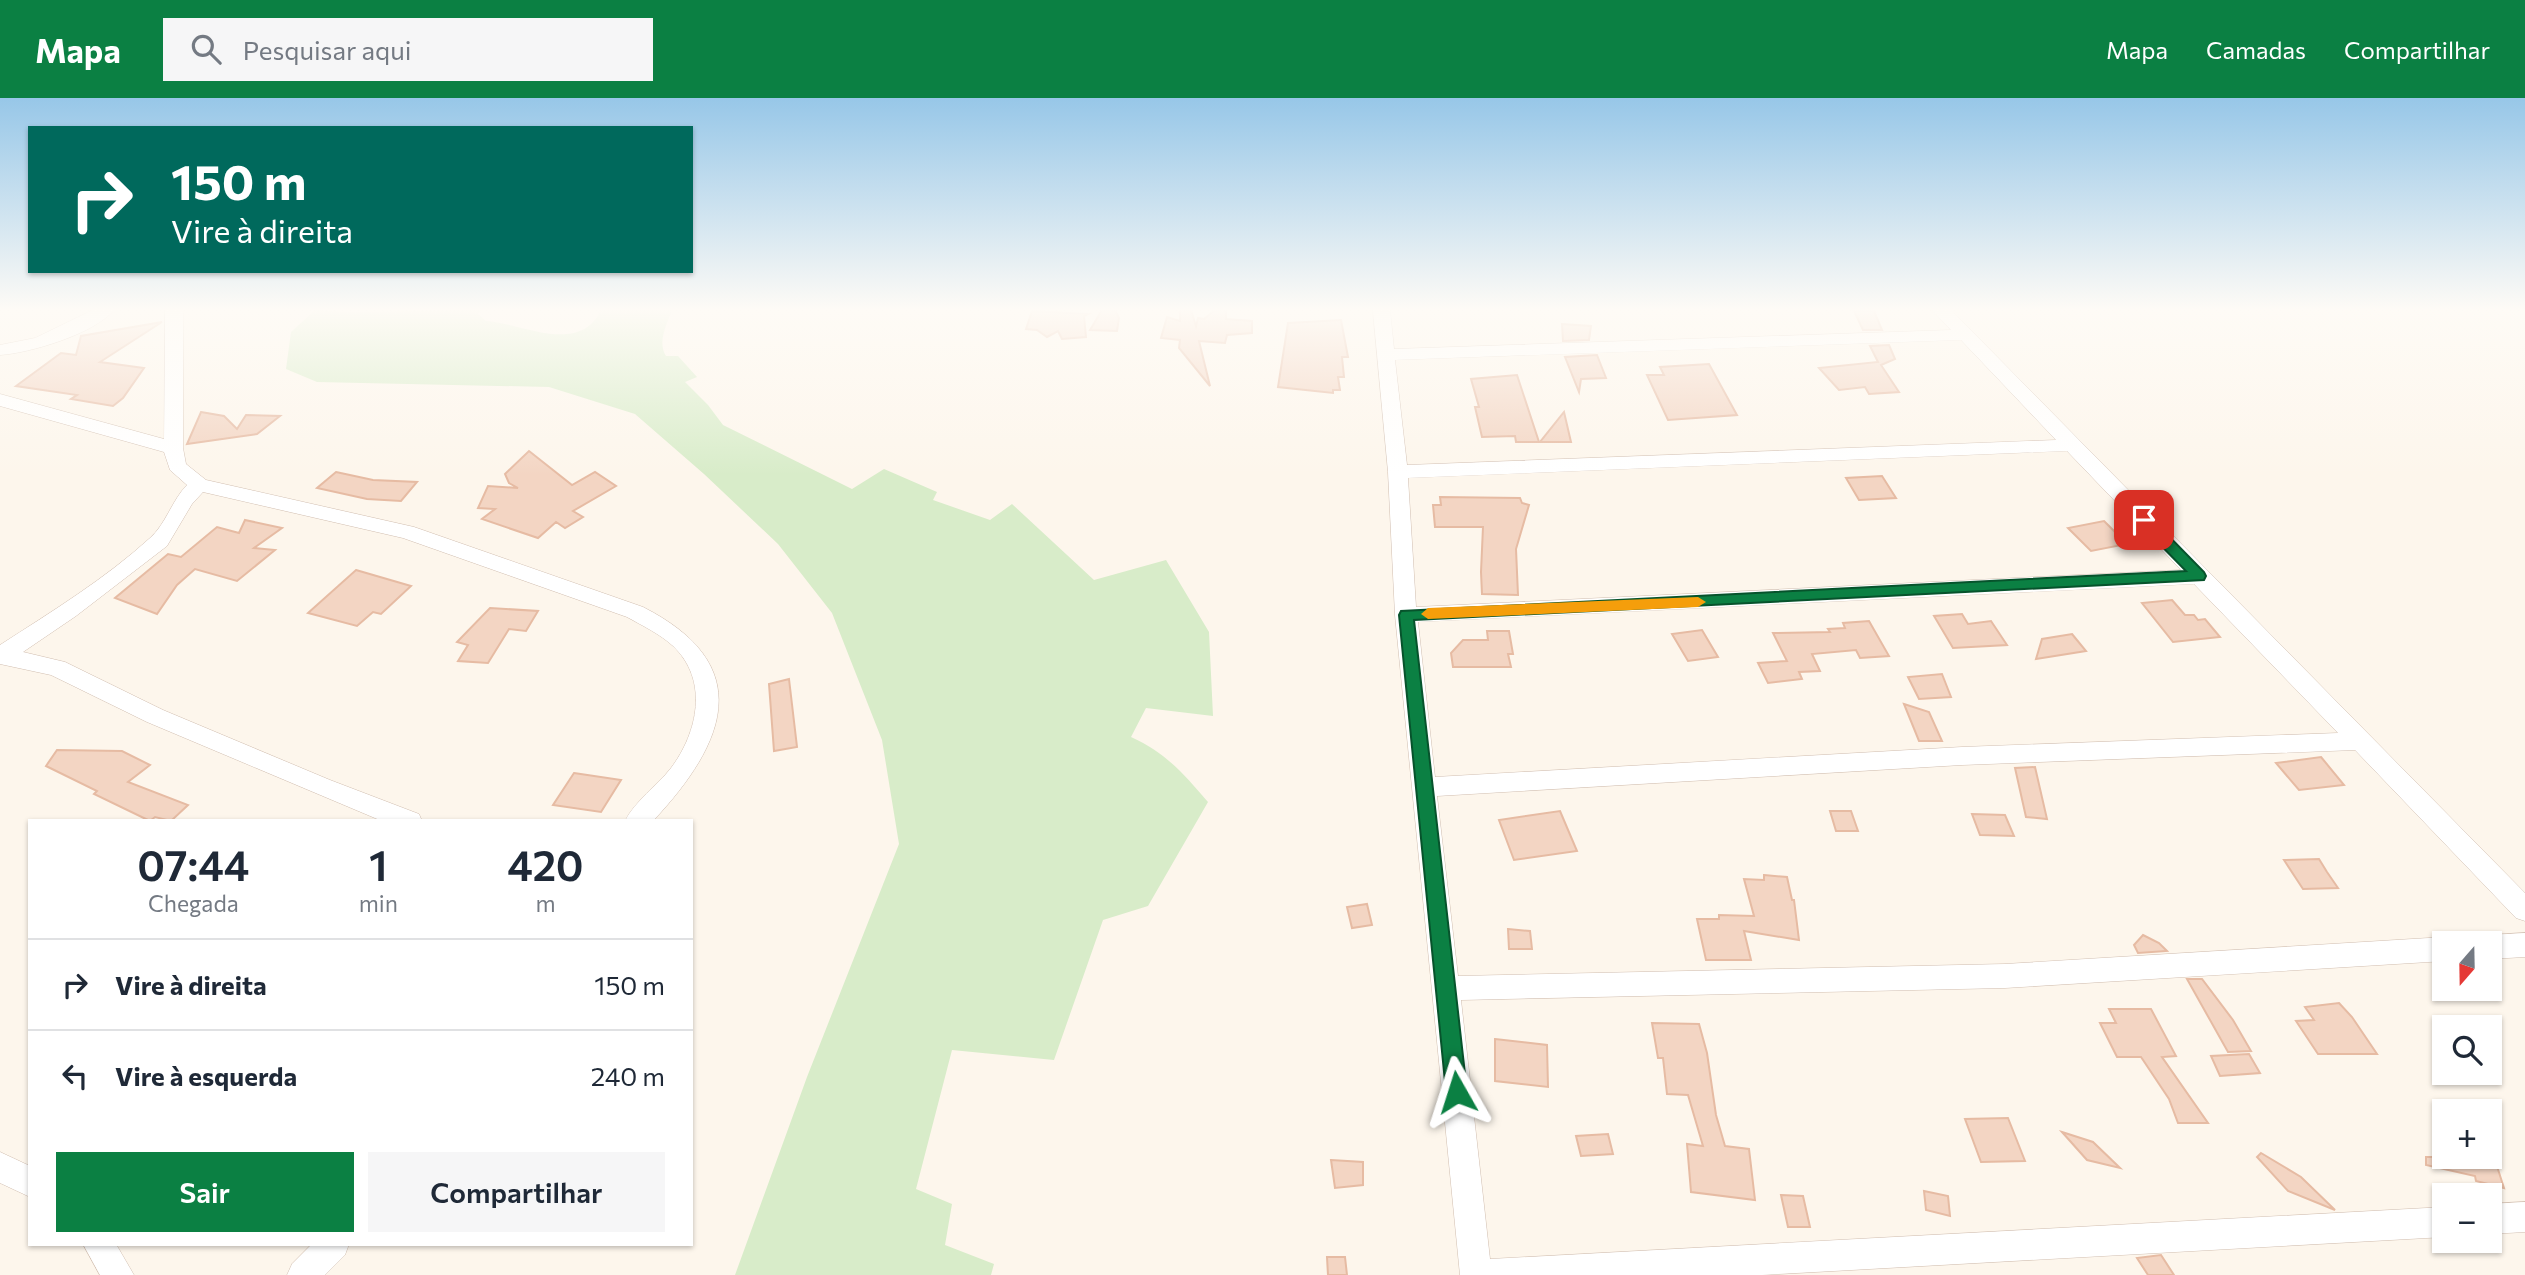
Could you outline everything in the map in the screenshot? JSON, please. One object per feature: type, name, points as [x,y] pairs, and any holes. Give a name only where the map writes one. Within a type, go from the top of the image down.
[{"type":"street","points":[[174,365],[173,448],[177,466],[199,485],[407,532],[635,612],[683,641],[699,660],[708,683],[709,711],[703,733],[684,769],[639,819]]},
{"type":"street","points":[[1387,365],[1398,472],[1406,615],[1477,1275],[2432,1223]]},
{"type":"street","points":[[1994,365],[2525,910]]},
{"type":"street","points":[[0,400],[173,448]]},
{"type":"street","points":[[1398,472],[2070,445]]},
{"type":"street","points":[[0,655],[68,611],[160,541],[184,500],[199,485]]},
{"type":"street","points":[[1406,615],[2199,576]]},
{"type":"street","points":[[0,655],[57,668],[155,716],[321,787],[405,819]]},
{"type":"street","points":[[1426,787],[1962,756],[2361,741]]},
{"type":"street","points":[[2502,946],[2525,945]]},
{"type":"street","points":[[1445,988],[2006,976],[2432,950]]},
{"type":"street","points":[[0,1167],[28,1181]]},
{"type":"street","points":[[2502,1218],[2525,1217]]},
{"type":"street","points":[[99,1246],[118,1275]]},
{"type":"street","points":[[303,1275],[332,1246]]},
{"type":"green space","points":[[287,365],[686,365],[697,377],[685,382],[723,425],[852,489],[884,469],[937,492],[933,500],[990,520],[1012,504],[1094,580],[1166,560],[1209,632],[1213,716],[1146,708],[1131,737],[1173,765],[1208,802],[1148,906],[1103,920],[1054,1060],[952,1050],[916,1189],[952,1204],[945,1245],[994,1264],[991,1275],[735,1275],[807,1077],[899,844],[882,740],[832,613],[778,544],[635,414],[549,387],[317,382],[286,369]]},
{"type":"building","points":[[45,365],[121,365],[144,368],[123,398],[113,406],[71,399],[77,395],[16,386]]},
{"type":"building","points":[[1193,365],[1205,365],[1210,386]]},
{"type":"building","points":[[1281,365],[1343,365],[1344,377],[1338,377],[1340,390],[1333,390],[1333,393],[1278,387]]},
{"type":"building","points":[[1568,365],[1601,365],[1606,378],[1581,379],[1579,392]]},
{"type":"building","points":[[1710,365],[1737,415],[1668,420],[1647,375],[1664,375],[1660,367]]},
{"type":"building","points":[[1881,365],[1899,392],[1869,394],[1865,387],[1839,390],[1819,368]]},
{"type":"building","points":[[1517,375],[1539,442],[1516,442],[1515,436],[1482,437],[1475,407],[1479,407],[1471,379]]},
{"type":"building","points":[[201,412],[224,416],[237,429],[246,415],[280,416],[257,434],[187,444]]},
{"type":"building","points":[[1564,412],[1571,442],[1540,442]]},
{"type":"building","points":[[529,451],[572,485],[595,472],[616,486],[573,511],[583,517],[565,528],[556,522],[538,538],[482,519],[495,509],[478,508],[488,486],[518,488],[509,483],[505,474]]},
{"type":"building","points":[[336,472],[373,480],[417,482],[401,501],[367,499],[317,488]]},
{"type":"building","points":[[1882,476],[1896,498],[1859,500],[1846,478]]},
{"type":"building","points":[[1440,497],[1520,498],[1522,503],[1529,505],[1516,549],[1518,595],[1482,594],[1483,527],[1435,527],[1433,505],[1441,505]]},
{"type":"building","points":[[245,520],[282,528],[254,548],[275,550],[237,581],[195,569],[177,585],[157,614],[115,598],[168,554],[181,557],[217,527],[239,533]]},
{"type":"building","points":[[2104,521],[2127,544],[2091,551],[2068,528]]},
{"type":"building","points":[[356,570],[411,586],[381,614],[373,612],[357,626],[308,613]]},
{"type":"building","points":[[2172,600],[2185,615],[2194,615],[2198,620],[2205,619],[2220,637],[2173,642],[2142,603]]},
{"type":"building","points":[[490,608],[538,611],[526,631],[509,629],[488,663],[458,661],[468,645],[457,642]]},
{"type":"building","points":[[1962,614],[1968,624],[1991,621],[2007,645],[1953,648],[1934,616]]},
{"type":"building","points":[[1869,621],[1889,656],[1860,658],[1856,650],[1812,654],[1820,671],[1799,672],[1802,679],[1768,683],[1758,663],[1787,661],[1773,633],[1830,632],[1828,629],[1845,628],[1843,623]]},
{"type":"building","points":[[1702,630],[1718,657],[1688,661],[1672,634]]},
{"type":"building","points":[[1487,631],[1509,631],[1513,654],[1508,654],[1511,667],[1453,667],[1451,653],[1463,640],[1488,640]]},
{"type":"building","points":[[2072,634],[2086,651],[2036,659],[2042,639]]},
{"type":"building","points":[[1942,674],[1951,697],[1919,699],[1908,677]]},
{"type":"building","points":[[789,679],[797,747],[774,751],[769,684]]},
{"type":"building","points":[[1904,704],[1929,712],[1942,741],[1919,741]]},
{"type":"building","points":[[57,750],[122,751],[150,765],[128,782],[188,805],[173,819],[146,819],[94,794],[97,791],[46,766]]},
{"type":"building","points":[[2321,757],[2344,785],[2299,790],[2276,763]]},
{"type":"building","points":[[2035,767],[2047,819],[2026,817],[2015,768]]},
{"type":"building","points":[[574,773],[621,780],[601,812],[553,805]]},
{"type":"building","points":[[1560,811],[1577,851],[1514,860],[1499,820]]},
{"type":"building","points":[[1830,811],[1851,811],[1858,831],[1836,831]]},
{"type":"building","points":[[1972,814],[2005,815],[2014,836],[1980,835]]},
{"type":"building","points":[[2319,859],[2338,888],[2303,889],[2284,860]]},
{"type":"building","points":[[1764,875],[1787,877],[1794,900],[1799,940],[1744,931],[1751,960],[1706,960],[1697,919],[1719,919],[1719,915],[1754,916],[1744,879],[1764,880]]},
{"type":"building","points":[[1367,904],[1372,925],[1352,928],[1347,907]]},
{"type":"building","points":[[1508,929],[1530,931],[1532,949],[1509,949]]},
{"type":"building","points":[[2143,935],[2159,943],[2167,951],[2138,953],[2134,945]]},
{"type":"building","points":[[2187,979],[2202,979],[2233,1020],[2251,1051],[2228,1052]]},
{"type":"building","points":[[2339,1003],[2377,1054],[2318,1054],[2296,1021],[2314,1020],[2305,1007]]},
{"type":"building","points":[[2109,1009],[2151,1009],[2176,1056],[2162,1057],[2208,1123],[2178,1123],[2169,1099],[2141,1057],[2117,1057],[2100,1023],[2116,1023]]},
{"type":"building","points":[[1652,1023],[1699,1024],[1707,1053],[1716,1115],[1725,1146],[1749,1149],[1755,1200],[1691,1192],[1687,1144],[1703,1146],[1688,1095],[1667,1094],[1663,1058],[1658,1058]]},
{"type":"building","points":[[1495,1039],[1547,1045],[1548,1087],[1495,1081]]},
{"type":"building","points":[[2249,1054],[2260,1073],[2220,1076],[2211,1056]]},
{"type":"building","points":[[2008,1118],[2025,1161],[1981,1162],[1965,1119]]},
{"type":"building","points":[[2062,1132],[2093,1142],[2120,1168],[2087,1160]]},
{"type":"building","points":[[1608,1134],[1613,1154],[1581,1156],[1576,1136]]},
{"type":"building","points":[[2261,1153],[2301,1177],[2335,1210],[2288,1191],[2257,1157]]},
{"type":"building","points":[[2426,1157],[2432,1157],[2432,1166],[2426,1165]]},
{"type":"building","points":[[1331,1160],[1363,1162],[1363,1185],[1335,1188]]},
{"type":"building","points":[[2444,1169],[2498,1169],[2504,1188],[2502,1183],[2476,1181],[2475,1176]]},
{"type":"building","points":[[1924,1191],[1948,1196],[1950,1216],[1926,1210]]},
{"type":"building","points":[[1781,1195],[1803,1196],[1810,1227],[1788,1227]]},
{"type":"building","points":[[2161,1255],[2174,1275],[2148,1275],[2137,1258]]},
{"type":"building","points":[[1327,1257],[1345,1257],[1347,1275],[1328,1275]]},
{"type":"slow traffic","points":[[1428,614],[1698,602]]},
{"type":"route","points":[[1457,1092],[1406,615],[1673,604],[2199,576],[2144,520]]}]
